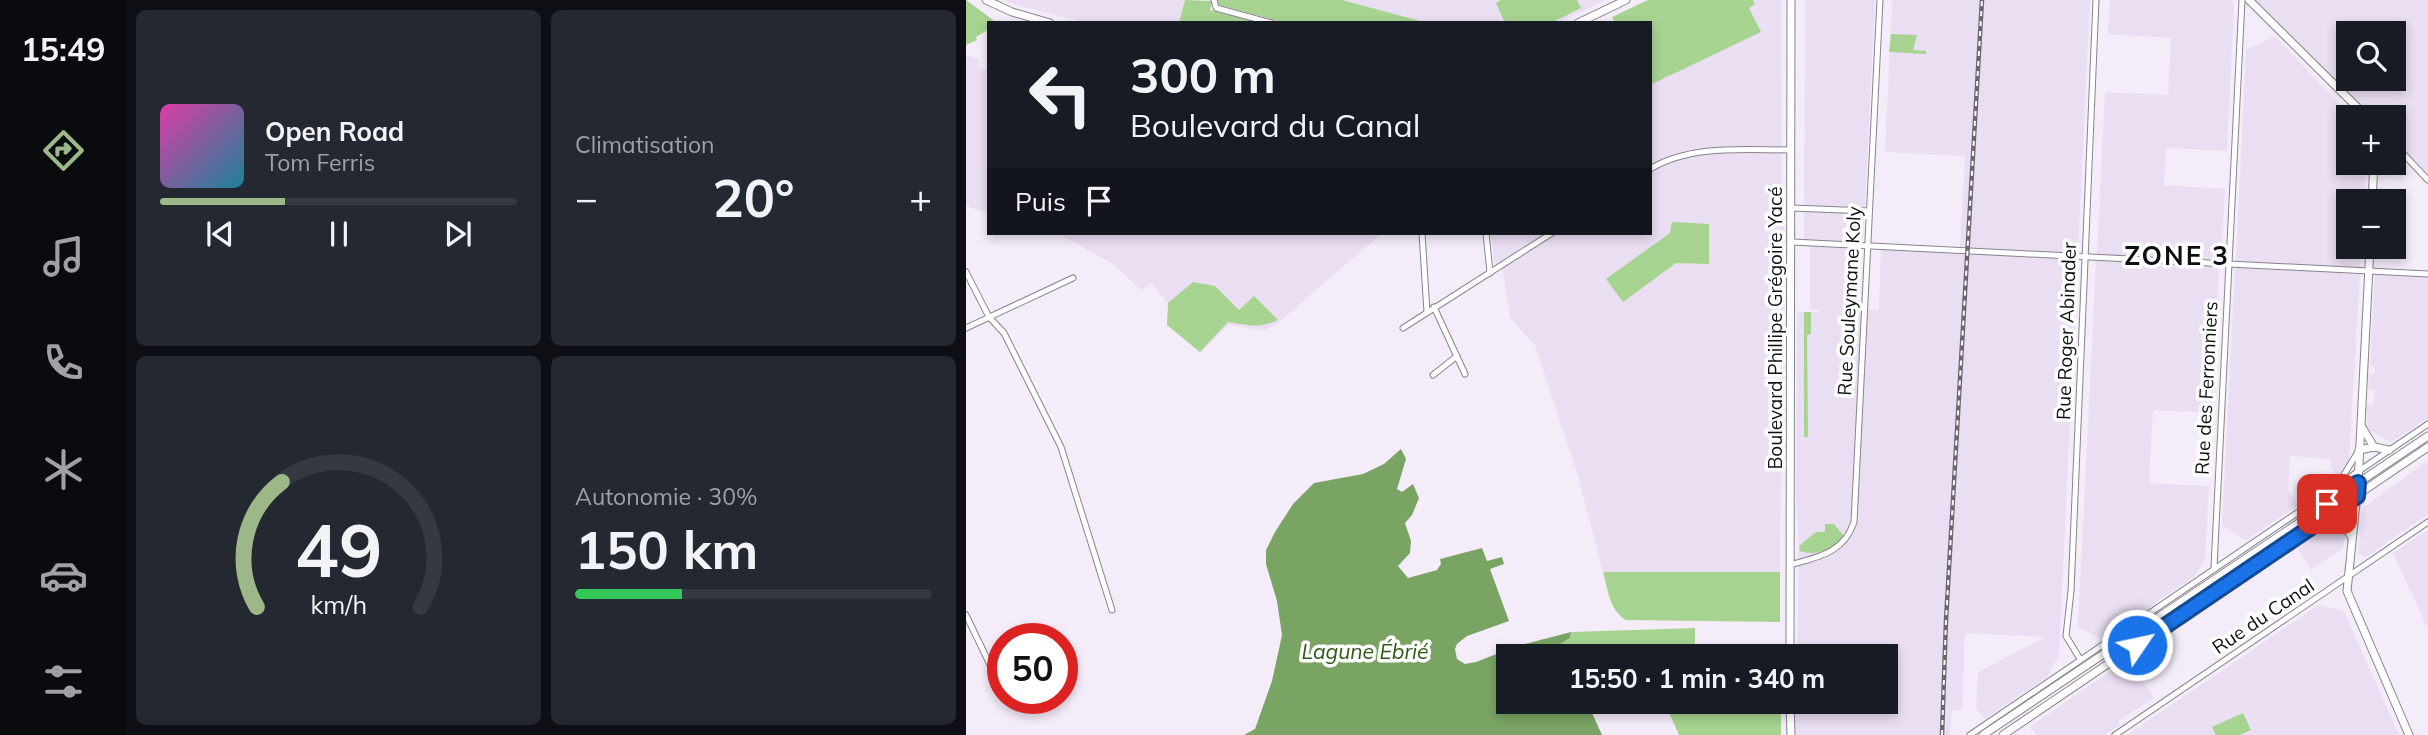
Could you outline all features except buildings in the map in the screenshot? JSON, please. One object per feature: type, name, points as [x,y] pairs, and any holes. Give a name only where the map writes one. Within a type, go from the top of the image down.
[{"type":"main road","points":[[986,0],[1012,12],[1043,21]]},
{"type":"main road","points":[[1582,21],[1626,0]]},
{"type":"main road","name":"Boulevard Phillipe Grégoire Yacé","points":[[1790,644],[1791,0]]},
{"type":"main road","points":[[2249,0],[2355,105]]},
{"type":"main road","points":[[2369,259],[2358,483],[2347,591],[2409,735]]},
{"type":"main road","points":[[2361,423],[2374,447]]},
{"type":"main road","points":[[1983,735],[2428,436]]},
{"type":"main road","points":[[2360,450],[2374,447],[2389,450]]},
{"type":"main road","points":[[2003,735],[2428,447]]},
{"type":"main road","points":[[2325,517],[2342,522],[2351,536]]},
{"type":"main road","points":[[1790,714],[1791,735]]},
{"type":"street","points":[[1213,0],[1216,8],[1265,21]]},
{"type":"street","name":"Rue Souleymane Koly","points":[[1790,565],[1835,550],[1849,536],[1854,522],[1880,0]]},
{"type":"street","name":"Rue Roger Abinader","points":[[2080,659],[2066,636],[2071,580],[2096,0]]},
{"type":"street","name":"Rue des Ferronniers","points":[[2214,568],[2242,0]]},
{"type":"street","points":[[1652,168],[1664,161],[1698,153],[1791,150]]},
{"type":"street","points":[[2406,157],[2428,180]]},
{"type":"street","points":[[1791,208],[1869,211]]},
{"type":"street","points":[[1422,235],[1426,312]]},
{"type":"street","points":[[1486,235],[1490,273]]},
{"type":"street","points":[[1404,328],[1549,235]]},
{"type":"street","points":[[1791,242],[2428,274]]},
{"type":"street","points":[[966,272],[989,317],[1004,333],[1061,447],[1112,610]]},
{"type":"street","points":[[966,328],[1073,278]]},
{"type":"street","points":[[1434,307],[1465,374]]},
{"type":"street","points":[[1433,375],[1457,356]]},
{"type":"street","points":[[1970,735],[2428,424]]},
{"type":"street","points":[[2337,486],[2360,450]]},
{"type":"street","name":"Rue du Canal","points":[[2115,735],[2428,522]]},
{"type":"street","points":[[966,615],[987,659]]},
{"type":"shaded area","points":[[966,0],[994,21],[987,21],[987,30],[976,37],[977,40],[966,45]]},
{"type":"shaded area","points":[[1004,0],[1185,0],[1180,21],[1079,21]]},
{"type":"shaded area","points":[[1185,0],[1212,1],[1210,10],[1251,21],[1180,21]]},
{"type":"shaded area","points":[[1216,0],[1342,0],[1421,21],[1279,21],[1215,4]]},
{"type":"shaded area","points":[[1342,0],[1605,0],[1562,21],[1421,21]]},
{"type":"shaded area","points":[[1501,0],[1577,0],[1581,8],[1555,21],[1504,21],[1496,3]]},
{"type":"shaded area","points":[[1648,0],[1753,0],[1755,4],[1749,8],[1761,32],[1652,84],[1652,21],[1614,21],[1612,17]]},
{"type":"shaded area","points":[[1753,0],[1781,0],[1784,223],[1780,572],[1603,572],[1578,476],[1535,345],[1510,318],[1503,271],[1494,264],[1491,235],[1652,235],[1652,84],[1760,32],[1749,7],[1755,5]]},
{"type":"shaded area","points":[[1805,0],[1875,0],[1863,243],[1804,240]]},
{"type":"shaded area","points":[[1892,0],[2090,0],[2059,655],[2047,677],[1985,719],[1976,709],[1978,672],[2045,637],[1965,633],[1962,710],[1952,710],[1950,735],[1795,735],[1795,714],[1898,714],[1898,644],[1797,644],[1797,312],[1820,312],[1821,309],[1810,310],[1810,245],[1860,245],[1859,309],[1863,310],[1879,310],[1881,248],[1959,251],[1960,246],[1965,156],[1885,152]]},
{"type":"shaded area","points":[[2110,0],[2232,0],[2234,6],[2227,151],[2166,148],[2164,185],[2225,189],[2221,262],[2097,255],[2105,92],[2168,95],[2171,38],[2108,34]]},
{"type":"shaded area","points":[[2254,0],[2428,0],[2428,175],[2406,152],[2406,105],[2360,105],[2346,91],[2406,91],[2406,21],[2336,21],[2336,81]]},
{"type":"shaded area","points":[[1891,34],[1917,35],[1913,50],[1926,51],[1926,54],[1889,52]]},
{"type":"shaded area","points":[[2275,37],[2341,105],[2336,105],[2336,175],[2365,175],[2365,189],[2336,189],[2336,259],[2360,259],[2360,269],[2236,261],[2246,49]]},
{"type":"shaded area","points":[[966,56],[979,59],[977,68],[987,70],[987,213],[967,206]]},
{"type":"shaded area","points":[[1672,222],[1709,224],[1709,264],[1676,263],[1623,302],[1606,279],[1670,233]]},
{"type":"shaded area","points":[[1061,235],[1380,235],[1278,323],[1258,330],[1229,325],[1200,352],[1167,325],[1169,305],[1151,283],[1141,290],[1113,264]]},
{"type":"shaded area","points":[[2096,260],[2219,266],[2212,413],[2153,410],[2149,483],[2209,486],[2205,560],[2194,577],[2101,639],[2078,627]]},
{"type":"shaded area","points":[[2235,267],[2360,274],[2349,460],[2338,478],[2330,466],[2331,459],[2290,456],[2288,491],[2298,505],[2246,540],[2222,526]]},
{"type":"shaded area","points":[[2375,274],[2428,277],[2428,418],[2391,442],[2367,429],[2367,405],[2374,404],[2375,390],[2368,389],[2369,374],[2374,374],[2374,366],[2370,365]]},
{"type":"shaded area","points":[[1193,282],[1215,286],[1239,310],[1254,296],[1278,320],[1259,325],[1228,322],[1200,352],[1167,325],[1168,303]]},
{"type":"shaded area","points":[[1804,312],[1811,312],[1811,334],[1807,335],[1808,437],[1804,437]]},
{"type":"shaded area","points":[[2428,460],[2428,514],[2366,557],[2358,554],[2363,508]]},
{"type":"shaded area","points":[[1825,524],[1834,524],[1844,536],[1824,550],[1812,553],[1800,551],[1799,546],[1817,531],[1825,532]]},
{"type":"shaded area","points":[[2329,525],[2345,535],[2343,549],[2311,569],[2297,549]]},
{"type":"shaded area","points":[[2428,530],[2428,629],[2393,553]]},
{"type":"shaded area","points":[[1603,572],[1780,572],[1780,622],[1626,620],[1613,605]]},
{"type":"shaded area","points":[[2319,605],[2344,611],[2399,735],[2127,735]]},
{"type":"shaded area","points":[[1695,628],[1695,644],[1560,644],[1570,638],[1571,632]]},
{"type":"shaded area","points":[[2128,659],[2154,698],[2118,721],[2120,725],[2105,735],[2036,735],[2030,727]]},
{"type":"shaded area","points":[[2243,713],[2251,730],[2240,735],[2216,735],[2212,727]]},
{"type":"shaded area","points":[[1670,714],[1781,714],[1781,735],[1679,735]]},
{"type":"water","name":"Lagune Ébrié","points":[[1401,449],[1406,459],[1397,489],[1402,492],[1413,484],[1419,498],[1412,515],[1405,523],[1411,541],[1410,553],[1398,566],[1408,578],[1437,570],[1441,564],[1440,559],[1482,548],[1487,561],[1502,557],[1504,564],[1490,569],[1509,621],[1467,636],[1455,649],[1457,659],[1465,664],[1496,654],[1496,714],[1592,714],[1602,735],[1244,735],[1255,729],[1272,681],[1282,635],[1277,601],[1266,564],[1266,550],[1275,532],[1293,504],[1314,483],[1363,474],[1384,464]]},
{"type":"water","name":"Lagune Ébrié","points":[[1571,632],[1570,638],[1560,644],[1525,644]]},
{"type":"railway","points":[[1942,735],[1946,620],[1982,0]]},
{"type":"district","name":"ZONE 3","points":[[2177,255]]},
{"type":"route","points":[[2137,645],[2357,496],[2358,483],[2327,504]]}]
